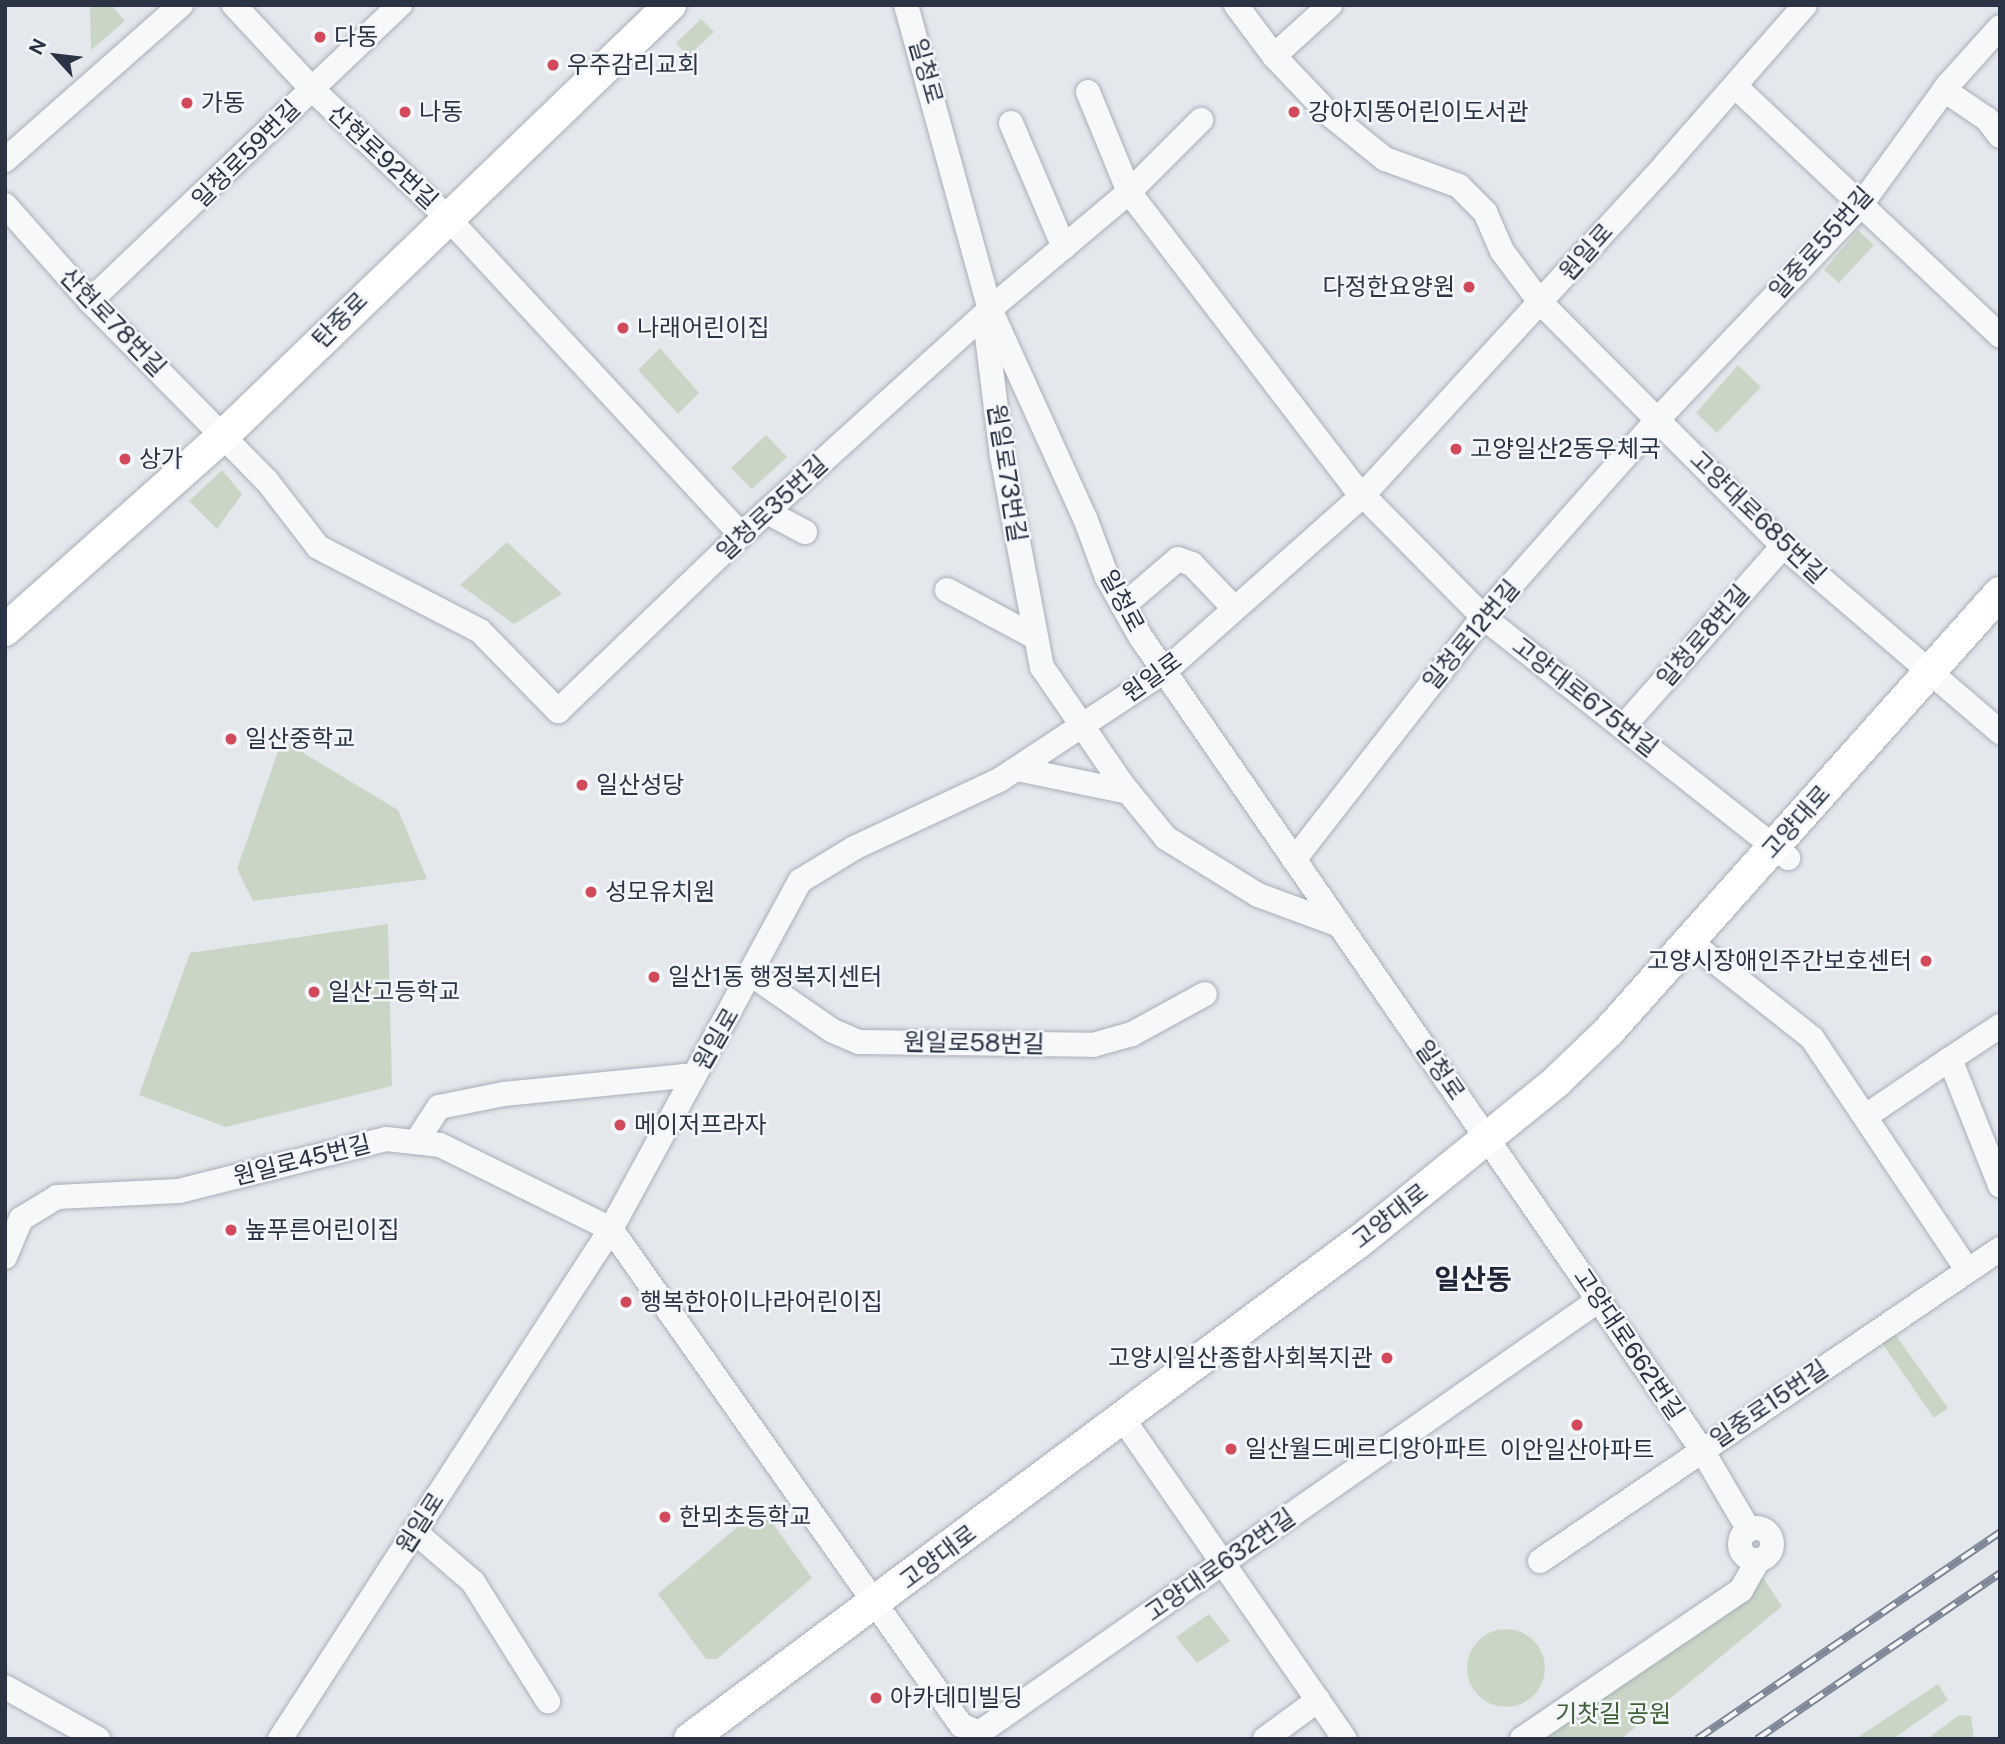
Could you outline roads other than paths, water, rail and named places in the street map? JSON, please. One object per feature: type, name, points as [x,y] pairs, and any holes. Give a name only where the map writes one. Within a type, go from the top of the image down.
[{"type":"main road","name":"탄중로","points":[[5,630],[224,435],[446,216],[670,5]]},
{"type":"main road","name":"고양대로","points":[[1940,685],[2000,593]]},
{"type":"main road","name":"고양대로","points":[[690,1739],[880,1608],[1130,1429],[1496,1151],[1608,1032],[1696,945],[1780,852],[1940,685],[2000,617]]},
{"type":"main road","name":"고양대로","points":[[709,1739],[880,1608],[1496,1151]]},
{"type":"street","points":[[5,160],[181,5]]},
{"type":"street","name":"산현로92번길","points":[[234,5],[312,89],[446,216],[741,535]]},
{"type":"street","name":"일청로59번길","points":[[90,301],[400,5]]},
{"type":"street","name":"일청로","points":[[906,5],[990,309],[1123,606],[1337,923],[1496,1151]]},
{"type":"street","name":"고양대로685번길","points":[[1236,5],[1274,56],[1329,114],[1385,159],[1459,186],[1485,212],[1502,251],[1540,302],[1659,418],[1783,545],[1940,685]]},
{"type":"street","points":[[1274,56],[1330,5]]},
{"type":"street","name":"원일로","points":[[280,1739],[611,1229],[752,975],[793,890],[807,874],[1017,769],[1165,671],[1363,495],[1735,86],[1805,5]]},
{"type":"street","name":"일중로55번길","points":[[1659,418],[1860,206],[1944,90],[2000,27]]},
{"type":"street","points":[[1735,86],[1860,206],[1996,327]]},
{"type":"street","points":[[1944,90],[1987,119],[2000,136]]},
{"type":"street","points":[[1088,92],[1129,192],[1363,495]]},
{"type":"street","name":"일청로35번길","points":[[558,711],[741,535],[990,309],[1129,192],[1201,120]]},
{"type":"street","points":[[1011,123],[1064,247]]},
{"type":"street","name":"산현로78번길","points":[[5,205],[90,301],[267,481],[318,547],[480,631],[558,711]]},
{"type":"street","name":"원일로73번길","points":[[990,309],[987,336],[1002,456],[1033,636],[1042,667],[1129,792],[1166,838],[1258,895],[1337,923]]},
{"type":"street","name":"일청로12번길","points":[[1294,860],[1483,617],[1659,418]]},
{"type":"street","name":"고양대로675번길","points":[[1363,495],[1483,617],[1780,852]]},
{"type":"street","points":[[767,512],[805,532]]},
{"type":"street","name":"일청로8번길","points":[[1623,727],[1783,545]]},
{"type":"street","points":[[1123,606],[1178,559],[1192,564],[1234,608]]},
{"type":"street","points":[[947,590],[1033,636]]},
{"type":"street","points":[[1940,685],[2000,732]]},
{"type":"street","points":[[1017,769],[1129,792]]},
{"type":"street","points":[[1696,945],[1812,1038],[1968,1271]]},
{"type":"street","name":"원일로58번길","points":[[752,975],[833,1031],[859,1042],[1093,1045],[1132,1034],[1205,994]]},
{"type":"street","points":[[1866,1116],[2000,1027]]},
{"type":"street","points":[[1951,1059],[2000,1185]]},
{"type":"street","points":[[416,1142],[439,1107],[504,1094],[683,1076],[693,1079]]},
{"type":"street","name":"원일로45번길","points":[[5,1257],[21,1219],[57,1197],[179,1191],[386,1139],[440,1145],[611,1229]]},
{"type":"street","name":"고양대로662번길","points":[[1496,1151],[1702,1450],[1749,1530],[1741,1538],[1741,1549],[1747,1558],[1758,1560],[1741,1590],[1522,1739]]},
{"type":"street","points":[[611,1229],[880,1608]]},
{"type":"street","name":"일중로15번길","points":[[1540,1561],[2000,1249]]},
{"type":"street","name":"고양대로632번길","points":[[880,1608],[961,1725],[979,1732],[1599,1300]]},
{"type":"street","points":[[1130,1429],[1345,1739]]},
{"type":"street","points":[[414,1531],[472,1581],[548,1701]]},
{"type":"street","points":[[5,1687],[98,1739]]},
{"type":"street","points":[[1265,1739],[1318,1700]]},
{"type":"railway","points":[[1697,1739],[2000,1532]]},
{"type":"railway","points":[[1757,1739],[2000,1573]]},
{"type":"place","name":"다동","points":[[320,37]]},
{"type":"place","name":"우주감리교회","points":[[553,65]]},
{"type":"place","name":"가동","points":[[187,103]]},
{"type":"place","name":"나동","points":[[405,112]]},
{"type":"place","name":"강아지똥어린이도서관","points":[[1294,112]]},
{"type":"place","name":"다정한요양원","points":[[1469,287]]},
{"type":"place","name":"나래어린이집","points":[[623,328]]},
{"type":"place","name":"고양일산2동우체국","points":[[1456,449]]},
{"type":"place","name":"상가","points":[[125,459]]},
{"type":"place","name":"일산중학교","points":[[231,739]]},
{"type":"place","name":"일산성당","points":[[582,785]]},
{"type":"place","name":"성모유치원","points":[[591,892]]},
{"type":"place","name":"고양시장애인주간보호센터","points":[[1926,961]]},
{"type":"place","name":"일산1동 행정복지센터","points":[[654,977]]},
{"type":"place","name":"일산고등학교","points":[[314,992]]},
{"type":"place","name":"메이저프라자","points":[[620,1125]]},
{"type":"place","name":"높푸른어린이집","points":[[231,1230]]},
{"type":"place","name":"행복한아이나라어린이집","points":[[626,1302]]},
{"type":"place","name":"고양시일산종합사회복지관","points":[[1387,1358]]},
{"type":"place","name":"이안일산아파트","points":[[1577,1425]]},
{"type":"place","name":"일산월드메르디앙아파트","points":[[1231,1449]]},
{"type":"place","name":"한뫼초등학교","points":[[665,1517]]},
{"type":"place","name":"아카데미빌딩","points":[[876,1698]]},
{"type":"district","name":"일산동","points":[[1473,1279]]},
{"type":"park label","name":"기찻길 공원","points":[[1613,1714]]}]
